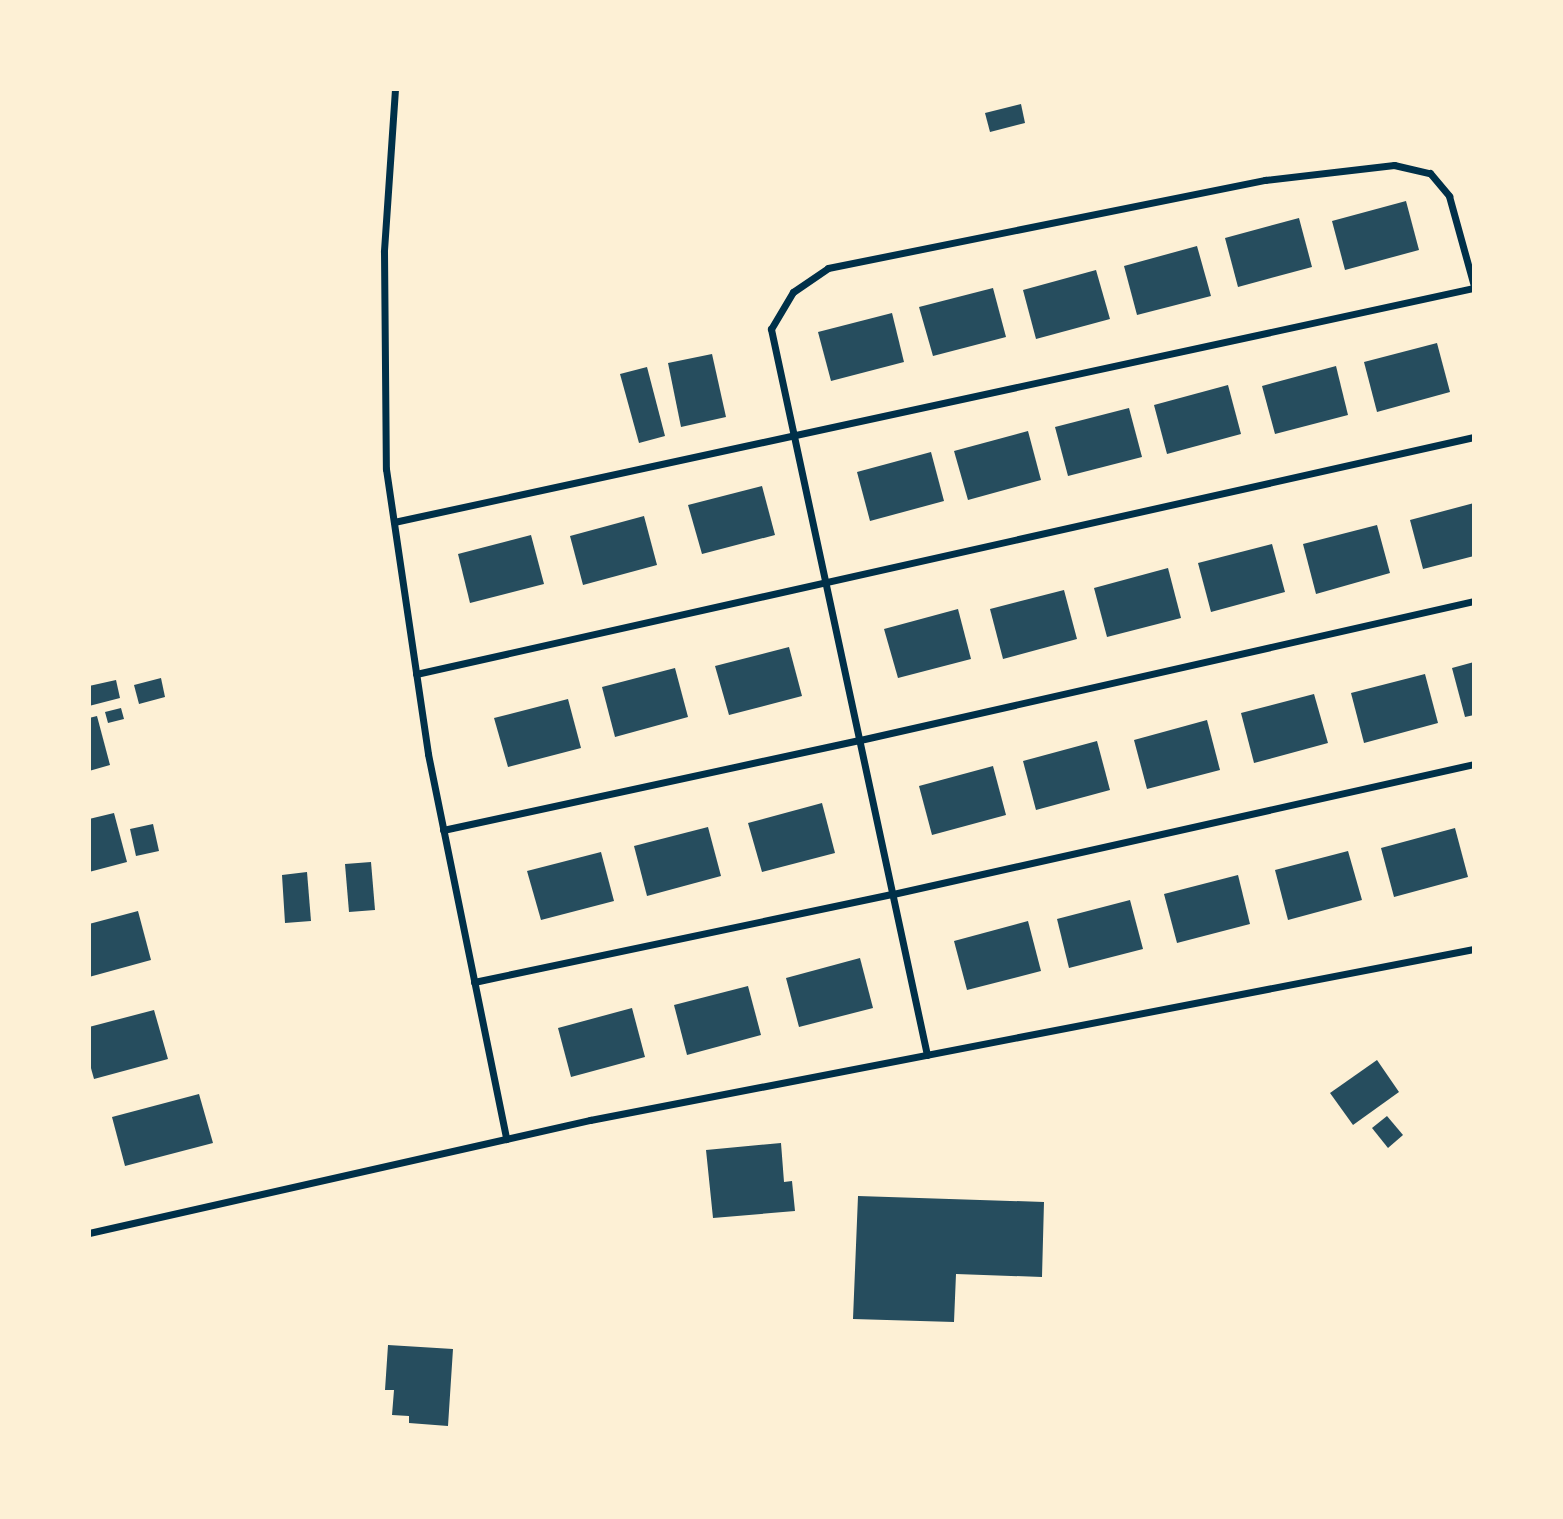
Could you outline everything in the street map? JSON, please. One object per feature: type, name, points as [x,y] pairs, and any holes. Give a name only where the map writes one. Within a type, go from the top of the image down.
[{"type":"street","points":[[395,89],[384,252],[386,468],[416,674],[443,830],[506,1139]]},
{"type":"street","points":[[394,522],[795,435],[1474,287],[1448,196],[1430,173],[1394,165],[1265,180],[828,268],[793,292],[771,329],[795,435],[827,583],[927,1055]]},
{"type":"street","points":[[416,674],[1474,436]]},
{"type":"street","points":[[443,830],[860,740],[1474,600]]},
{"type":"street","points":[[474,982],[892,894],[1474,764]]},
{"type":"street","points":[[89,1233],[506,1139],[1474,949]]},
{"type":"building","points":[[1021,104],[1025,123],[990,132],[985,113]]},
{"type":"building","points":[[1406,201],[1419,250],[1345,270],[1332,221]]},
{"type":"building","points":[[1299,218],[1312,267],[1238,287],[1225,238]]},
{"type":"building","points":[[1197,246],[1211,296],[1137,315],[1124,266]]},
{"type":"building","points":[[1096,270],[1110,319],[1036,339],[1023,290]]},
{"type":"building","points":[[993,288],[1006,337],[933,356],[919,307]]},
{"type":"building","points":[[892,313],[904,362],[831,381],[818,332]]},
{"type":"building","points":[[1437,343],[1450,392],[1377,412],[1364,362]]},
{"type":"building","points":[[712,354],[726,417],[681,427],[668,363]]},
{"type":"building","points":[[1336,366],[1348,415],[1275,434],[1262,386]]},
{"type":"building","points":[[647,367],[665,436],[639,443],[620,374]]},
{"type":"building","points":[[1228,385],[1241,434],[1167,454],[1154,405]]},
{"type":"building","points":[[1129,408],[1142,457],[1068,476],[1055,427]]},
{"type":"building","points":[[1028,431],[1041,480],[968,500],[954,451]]},
{"type":"building","points":[[931,452],[944,501],[870,521],[857,472]]},
{"type":"building","points":[[762,486],[775,535],[702,554],[688,505]]},
{"type":"building","points":[[1474,503],[1474,556],[1423,569],[1410,520]]},
{"type":"building","points":[[644,516],[657,565],[583,585],[570,536]]},
{"type":"building","points":[[1377,525],[1390,573],[1316,594],[1303,544]]},
{"type":"building","points":[[531,535],[544,584],[470,603],[458,554]]},
{"type":"building","points":[[1272,544],[1285,592],[1211,612],[1198,563]]},
{"type":"building","points":[[1168,568],[1181,618],[1107,637],[1094,588]]},
{"type":"building","points":[[1064,590],[1077,639],[1003,659],[990,609]]},
{"type":"building","points":[[958,609],[971,659],[898,678],[884,629]]},
{"type":"building","points":[[789,647],[802,696],[729,715],[715,666]]},
{"type":"building","points":[[1474,662],[1474,715],[1465,717],[1452,668]]},
{"type":"building","points":[[675,668],[688,717],[615,737],[602,687]]},
{"type":"building","points":[[1425,674],[1438,723],[1364,743],[1351,693]]},
{"type":"building","points":[[161,678],[165,697],[139,704],[134,685]]},
{"type":"building","points":[[116,680],[120,698],[89,706],[89,686]]},
{"type":"building","points":[[1314,694],[1328,743],[1254,763],[1241,713]]},
{"type":"building","points":[[568,699],[581,748],[508,767],[494,718]]},
{"type":"building","points":[[121,708],[124,719],[108,723],[105,712]]},
{"type":"building","points":[[97,716],[110,765],[89,771],[89,718]]},
{"type":"building","points":[[1207,720],[1220,770],[1147,789],[1134,740]]},
{"type":"building","points":[[1097,741],[1110,790],[1036,810],[1023,761]]},
{"type":"building","points":[[993,766],[1006,815],[932,835],[919,786]]},
{"type":"building","points":[[822,803],[835,853],[762,872],[748,823]]},
{"type":"building","points":[[114,813],[127,862],[89,872],[89,819]]},
{"type":"building","points":[[153,824],[159,851],[136,856],[130,829]]},
{"type":"building","points":[[708,827],[721,876],[647,896],[634,846]]},
{"type":"building","points":[[1455,828],[1468,877],[1394,897],[1381,848]]},
{"type":"building","points":[[1348,851],[1362,900],[1288,920],[1275,870]]},
{"type":"building","points":[[601,852],[614,901],[541,920],[527,871]]},
{"type":"building","points":[[371,862],[375,910],[349,912],[345,864]]},
{"type":"building","points":[[307,872],[311,921],[285,923],[282,875]]},
{"type":"building","points":[[1238,875],[1250,924],[1177,943],[1164,894]]},
{"type":"building","points":[[1130,900],[1143,949],[1069,968],[1057,919]]},
{"type":"building","points":[[138,911],[151,960],[89,977],[89,924]]},
{"type":"building","points":[[1028,921],[1041,971],[967,990],[954,941]]},
{"type":"building","points":[[860,958],[873,1008],[799,1027],[786,978]]},
{"type":"building","points":[[748,986],[761,1035],[687,1055],[674,1005]]},
{"type":"building","points":[[632,1008],[645,1057],[571,1077],[558,1028]]},
{"type":"building","points":[[154,1010],[168,1059],[94,1079],[89,1061],[89,1027]]},
{"type":"building","points":[[1377,1060],[1399,1092],[1353,1125],[1330,1093]]},
{"type":"building","points":[[199,1094],[213,1143],[125,1166],[112,1117]]},
{"type":"building","points":[[1387,1116],[1403,1135],[1388,1148],[1372,1128]]},
{"type":"building","points":[[781,1143],[784,1182],[792,1181],[795,1211],[713,1218],[706,1150]]},
{"type":"building","points":[[858,1196],[1044,1202],[1042,1277],[956,1274],[954,1322],[853,1319]]},
{"type":"building","points":[[388,1345],[453,1349],[448,1426],[409,1423],[409,1416],[392,1415],[394,1390],[385,1390]]}]
